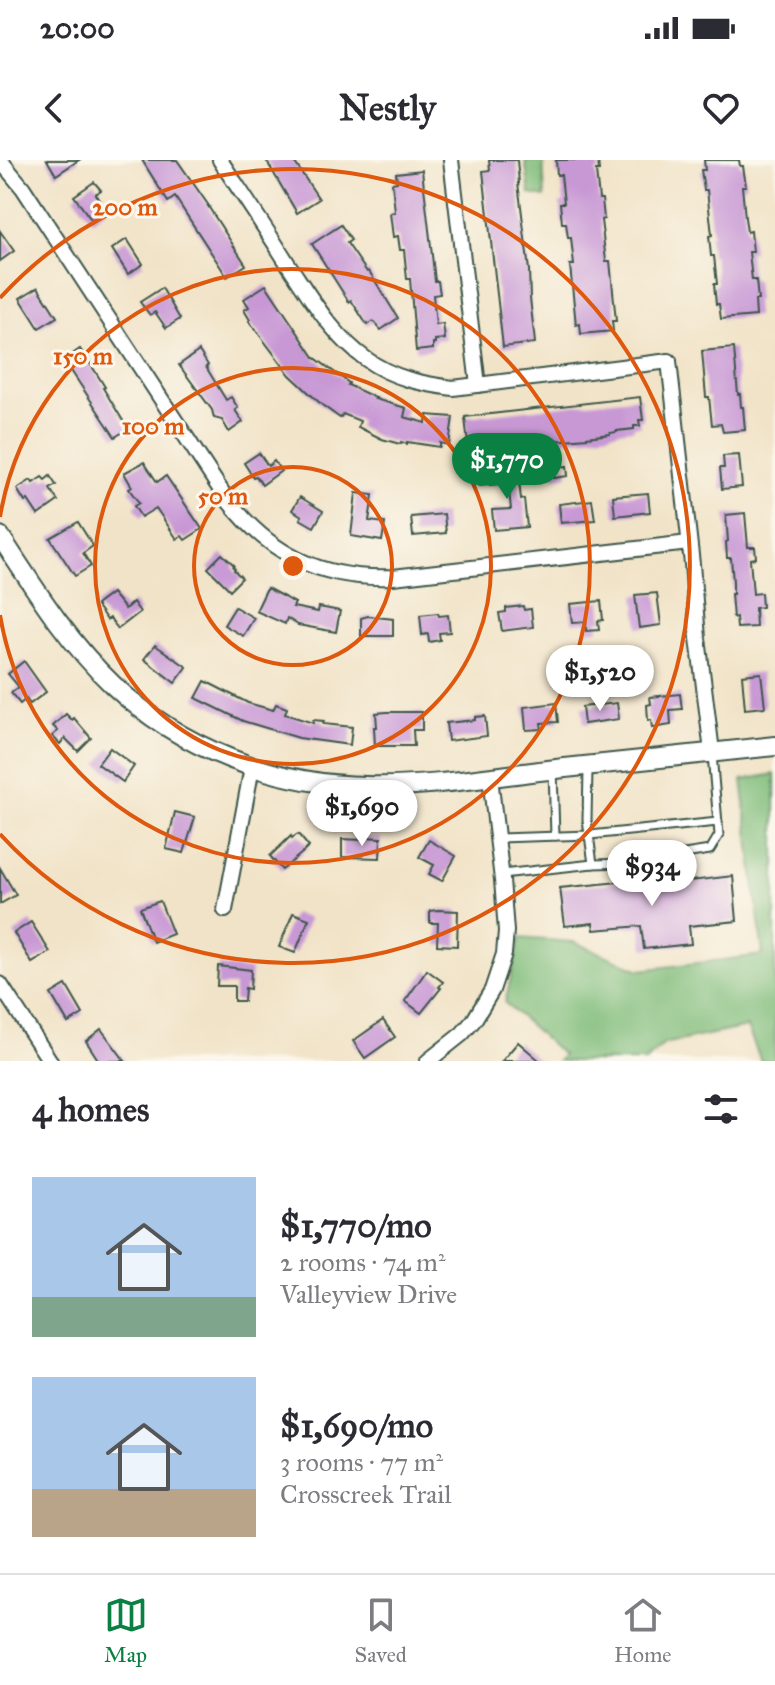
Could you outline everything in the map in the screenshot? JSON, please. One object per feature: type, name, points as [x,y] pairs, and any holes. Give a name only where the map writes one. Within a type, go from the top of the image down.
[{"type":"street","points":[[0,160],[23,188],[229,502],[248,525],[289,556],[330,571],[384,578],[689,543]]},
{"type":"street","points":[[220,160],[334,329],[367,360],[392,374],[420,384],[453,388],[669,361],[712,752]]},
{"type":"street","points":[[451,160],[478,385]]},
{"type":"street","points":[[0,536],[62,629],[113,685],[157,721],[202,746],[252,767],[315,782],[394,786],[775,746]]},
{"type":"street","points":[[225,910],[252,767]]},
{"type":"street","points":[[428,1061],[462,1034],[474,1020],[492,990],[504,954],[506,931],[502,874],[490,777]]},
{"type":"street","points":[[0,984],[50,1061]]},
{"type":"lane","points":[[502,874],[627,863],[710,850],[719,835],[712,752]]},
{"type":"lane","points":[[588,766],[587,820],[593,864]]},
{"type":"lane","points":[[553,770],[555,836]]},
{"type":"lane","points":[[498,838],[590,835],[718,822]]},
{"type":"green space","points":[[525,160],[543,160],[545,197],[530,194]]},
{"type":"green space","points":[[775,774],[775,1061],[761,1061],[747,1027],[664,1044],[646,1061],[558,1061],[563,1055],[505,1003],[520,938],[574,942],[640,970],[763,955],[742,780]]},
{"type":"building","points":[[47,160],[79,160],[56,175]]},
{"type":"building","points":[[142,160],[177,160],[246,265],[227,277],[175,197],[168,202]]},
{"type":"building","points":[[266,160],[293,160],[319,199],[297,213]]},
{"type":"building","points":[[489,160],[517,160],[535,343],[503,347],[483,171],[490,170]]},
{"type":"building","points":[[556,160],[598,160],[599,171],[596,171],[604,219],[601,220],[606,261],[610,261],[616,321],[612,321],[613,331],[581,334],[580,324],[576,325],[570,265],[574,265],[571,238],[568,238],[566,223],[562,223],[560,203],[564,203]]},
{"type":"building","points":[[704,160],[739,160],[740,166],[743,166],[745,218],[747,232],[751,231],[753,252],[749,252],[758,300],[755,300],[756,316],[721,319],[719,304],[716,304],[714,284],[717,284],[714,256],[711,256],[707,190],[704,190],[701,170],[705,170]]},
{"type":"building","points":[[422,170],[435,281],[438,281],[440,294],[433,295],[436,325],[443,324],[445,339],[435,340],[433,349],[416,351],[410,279],[407,279],[404,250],[400,250],[398,236],[393,237],[390,213],[395,212],[392,183],[397,182],[396,173]]},
{"type":"building","points":[[94,182],[101,190],[95,194],[106,210],[92,221],[74,196]]},
{"type":"building","points":[[341,225],[351,240],[347,243],[369,271],[398,318],[381,330],[373,321],[367,325],[312,244]]},
{"type":"building","points":[[0,231],[14,251],[0,261]]},
{"type":"building","points":[[127,239],[143,264],[128,274],[112,249]]},
{"type":"building","points":[[266,285],[314,357],[348,385],[375,399],[406,408],[404,417],[426,423],[427,415],[453,417],[449,445],[400,444],[382,439],[358,427],[360,421],[343,414],[340,418],[322,405],[290,375],[249,321],[244,310],[249,307],[244,299]]},
{"type":"building","points":[[38,287],[57,317],[39,328],[20,298]]},
{"type":"building","points":[[162,288],[180,319],[166,328],[155,312],[150,315],[140,302]]},
{"type":"building","points":[[734,348],[745,430],[723,432],[721,424],[712,425],[702,351]]},
{"type":"building","points":[[80,349],[128,429],[115,437],[64,360]]},
{"type":"building","points":[[199,351],[226,400],[231,397],[238,408],[235,410],[243,422],[229,432],[222,420],[214,418],[212,410],[179,365]]},
{"type":"building","points":[[640,397],[643,420],[639,420],[640,426],[634,426],[634,429],[509,449],[509,445],[475,450],[474,446],[468,445],[465,417]]},
{"type":"building","points":[[259,453],[268,466],[274,461],[281,471],[262,485],[244,463]]},
{"type":"building","points":[[739,455],[742,487],[722,489],[720,468],[724,468],[723,456]]},
{"type":"building","points":[[144,462],[157,482],[166,476],[202,529],[185,540],[182,536],[177,539],[156,508],[141,517],[134,506],[139,503],[129,489],[132,487],[124,473]]},
{"type":"building","points":[[567,466],[568,476],[554,478],[553,468]]},
{"type":"building","points":[[518,471],[527,527],[494,530],[492,510],[511,509],[508,483],[479,486],[478,475]]},
{"type":"building","points":[[50,476],[56,485],[50,489],[58,501],[38,515],[17,489],[31,480],[33,483]]},
{"type":"building","points":[[356,493],[373,495],[369,521],[385,523],[382,541],[351,536]]},
{"type":"building","points":[[648,493],[650,512],[615,516],[613,496]]},
{"type":"building","points":[[300,497],[323,511],[314,527],[292,510]]},
{"type":"building","points":[[592,500],[595,520],[561,523],[559,504]]},
{"type":"building","points":[[745,513],[748,547],[755,547],[756,558],[750,559],[753,594],[761,593],[762,607],[755,608],[756,627],[737,628],[736,617],[733,618],[731,558],[727,558],[726,515]]},
{"type":"building","points":[[444,514],[446,533],[413,536],[411,517]]},
{"type":"building","points":[[78,522],[93,546],[83,553],[91,566],[75,576],[50,538]]},
{"type":"building","points":[[222,554],[242,578],[230,590],[208,568]]},
{"type":"building","points":[[267,588],[295,603],[293,607],[318,612],[319,607],[340,611],[336,632],[298,625],[287,618],[285,624],[256,611]]},
{"type":"building","points":[[112,593],[125,609],[133,602],[140,612],[118,629],[96,605]]},
{"type":"building","points":[[657,593],[661,625],[639,628],[635,595]]},
{"type":"building","points":[[601,601],[603,620],[598,621],[599,630],[586,631],[586,622],[572,623],[570,604]]},
{"type":"building","points":[[523,606],[524,610],[531,609],[533,627],[502,631],[499,613],[506,612],[506,608]]},
{"type":"building","points":[[235,607],[254,618],[243,636],[224,625]]},
{"type":"building","points":[[438,613],[439,616],[448,615],[450,632],[439,633],[440,640],[429,642],[428,634],[422,635],[420,615]]},
{"type":"building","points":[[361,618],[393,619],[393,636],[361,636]]},
{"type":"building","points":[[155,645],[187,667],[175,683],[144,659]]},
{"type":"building","points":[[24,661],[46,692],[30,704],[26,699],[20,704],[11,693],[19,687],[8,674]]},
{"type":"building","points":[[761,673],[765,707],[745,709],[742,675]]},
{"type":"building","points":[[205,681],[248,703],[273,710],[276,704],[287,708],[285,714],[313,723],[313,720],[324,721],[323,724],[352,727],[350,745],[299,738],[243,721],[196,698]]},
{"type":"building","points":[[680,694],[682,709],[670,710],[671,725],[652,728],[647,705],[651,704],[650,697]]},
{"type":"building","points":[[556,703],[558,722],[541,723],[542,729],[526,730],[524,707]]},
{"type":"building","points":[[617,703],[619,719],[584,724],[582,707]]},
{"type":"building","points":[[422,712],[422,730],[413,730],[414,746],[375,746],[376,713]]},
{"type":"building","points":[[66,714],[72,720],[74,718],[91,738],[78,751],[65,738],[60,744],[52,736],[58,731],[53,726]]},
{"type":"building","points":[[485,716],[487,736],[448,741],[446,723]]},
{"type":"building","points":[[110,748],[134,766],[123,782],[98,764]]},
{"type":"building","points":[[175,812],[195,817],[184,853],[166,849]]},
{"type":"building","points":[[298,834],[309,847],[282,870],[270,856],[291,836]]},
{"type":"building","points":[[362,837],[381,838],[380,858],[342,857],[342,839],[362,840]]},
{"type":"building","points":[[429,840],[456,856],[442,881],[429,874],[434,865],[419,857]]},
{"type":"building","points":[[0,868],[16,895],[0,904]]},
{"type":"building","points":[[733,876],[737,921],[689,926],[691,944],[644,949],[641,926],[594,930],[593,923],[565,926],[560,888],[638,880],[639,887]]},
{"type":"building","points":[[160,901],[173,934],[153,942],[140,908]]},
{"type":"building","points":[[430,911],[458,911],[457,946],[437,945],[438,923],[430,923]]},
{"type":"building","points":[[293,913],[309,919],[295,953],[279,947]]},
{"type":"building","points":[[31,922],[50,952],[32,963],[14,933]]},
{"type":"building","points":[[218,966],[251,970],[250,989],[245,988],[244,1001],[234,1001],[234,986],[217,986]]},
{"type":"building","points":[[427,970],[443,982],[421,1013],[405,1001]]},
{"type":"building","points":[[66,985],[83,1014],[68,1023],[51,994]]},
{"type":"building","points":[[383,1020],[395,1037],[365,1058],[353,1041]]},
{"type":"building","points":[[101,1029],[125,1061],[99,1061],[86,1041]]},
{"type":"building","points":[[518,1042],[540,1061],[502,1061]]}]
